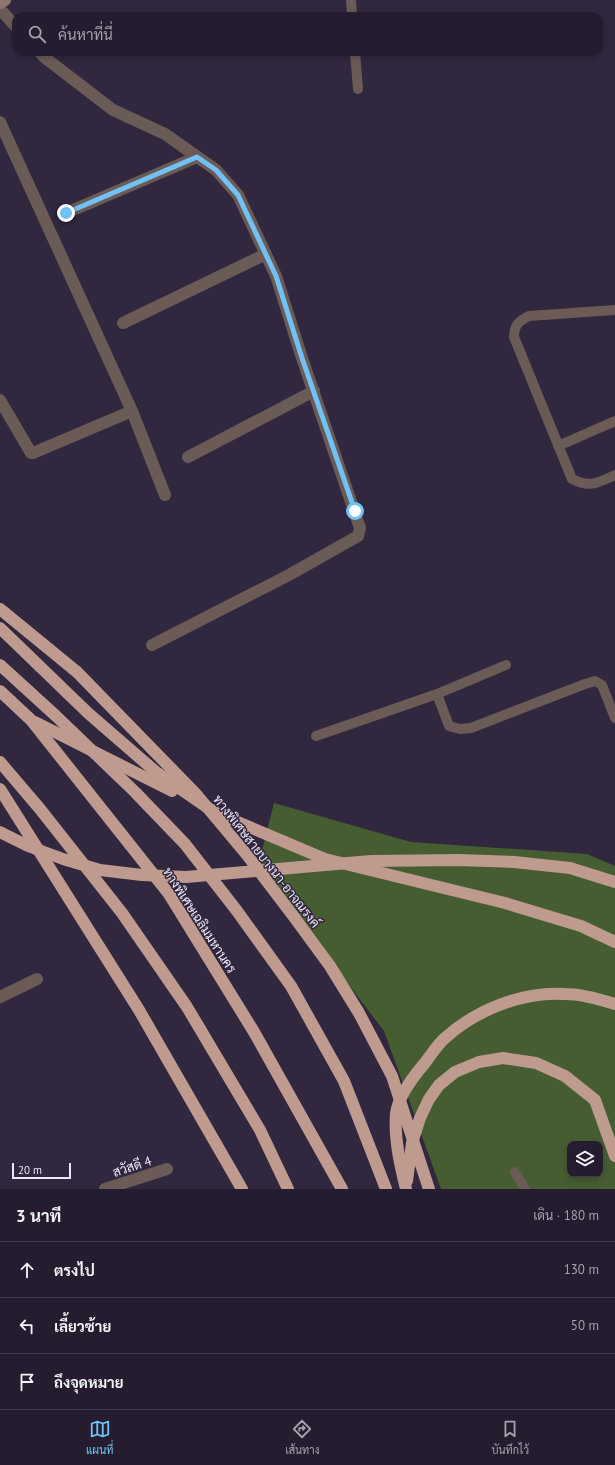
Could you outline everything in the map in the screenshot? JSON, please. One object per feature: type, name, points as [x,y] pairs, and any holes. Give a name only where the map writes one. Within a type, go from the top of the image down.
[{"type":"highway","name":"ทางพิเศษสายบางนา-อาจณรงค์","points":[[0,609],[77,672],[196,794],[247,855],[299,923],[330,966],[359,1013],[392,1076],[429,1189]]},
{"type":"highway","points":[[0,628],[88,713],[156,772],[214,812]]},
{"type":"highway","points":[[0,665],[56,716],[135,792],[185,844],[237,911],[290,986],[344,1081],[386,1189]]},
{"type":"highway","name":"ทางพิเศษเฉลิมมหานคร","points":[[0,691],[31,720],[169,894],[254,1032],[342,1189]]},
{"type":"highway","points":[[31,720],[214,812],[325,859],[505,903],[581,926],[615,942]]},
{"type":"highway","points":[[0,762],[40,809],[122,913],[187,1007],[260,1130],[288,1189]]},
{"type":"highway","points":[[0,788],[139,1010],[242,1189]]},
{"type":"highway","points":[[0,832],[28,846],[62,859],[100,870],[142,875],[186,877],[371,861],[458,860],[514,862],[570,868],[615,882]]},
{"type":"highway","points":[[406,1189],[400,1165],[396,1136],[396,1113],[402,1095],[420,1068],[444,1038],[465,1022],[497,1004],[535,996],[564,994],[596,998],[615,1004]]},
{"type":"highway","points":[[406,1189],[412,1143],[420,1118],[429,1099],[439,1085],[455,1072],[479,1062],[503,1058],[536,1063],[565,1076],[595,1100],[615,1156]]},
{"type":"street","points":[[0,3],[5,0]]},
{"type":"street","points":[[0,10],[12,23]]},
{"type":"street","points":[[43,56],[113,110],[165,134],[216,170],[238,195],[276,276],[360,528],[358,536],[290,575],[152,645]]},
{"type":"street","points":[[0,122],[132,411],[165,495]]},
{"type":"street","points":[[66,213],[197,157]]},
{"type":"street","points":[[123,322],[266,254]]},
{"type":"street","points":[[188,457],[314,391]]},
{"type":"street","points":[[0,400],[31,453],[132,411]]},
{"type":"street","points":[[0,998],[37,979]]},
{"type":"street","name":"สวัสดี 4","points":[[105,1189],[167,1169]]},
{"type":"lane","points":[[351,0],[352,12]]},
{"type":"lane","points":[[355,56],[358,89]]},
{"type":"lane","points":[[615,310],[529,316],[520,320],[514,328],[514,337],[572,480],[582,484],[596,483],[615,475]]},
{"type":"lane","points":[[558,446],[615,422]]},
{"type":"lane","points":[[316,736],[437,694],[506,665]]},
{"type":"lane","points":[[437,694],[448,726],[460,729],[471,728],[585,684],[595,682],[602,685],[615,718]]},
{"type":"lane","points":[[515,1172],[526,1189]]},
{"type":"green space","points":[[274,803],[411,842],[587,854],[615,866],[615,1189],[441,1189],[384,1031],[258,866]]},
{"type":"route","points":[[66,213],[197,157],[216,170],[227,181],[238,195],[276,276],[302,358],[355,511]]}]
